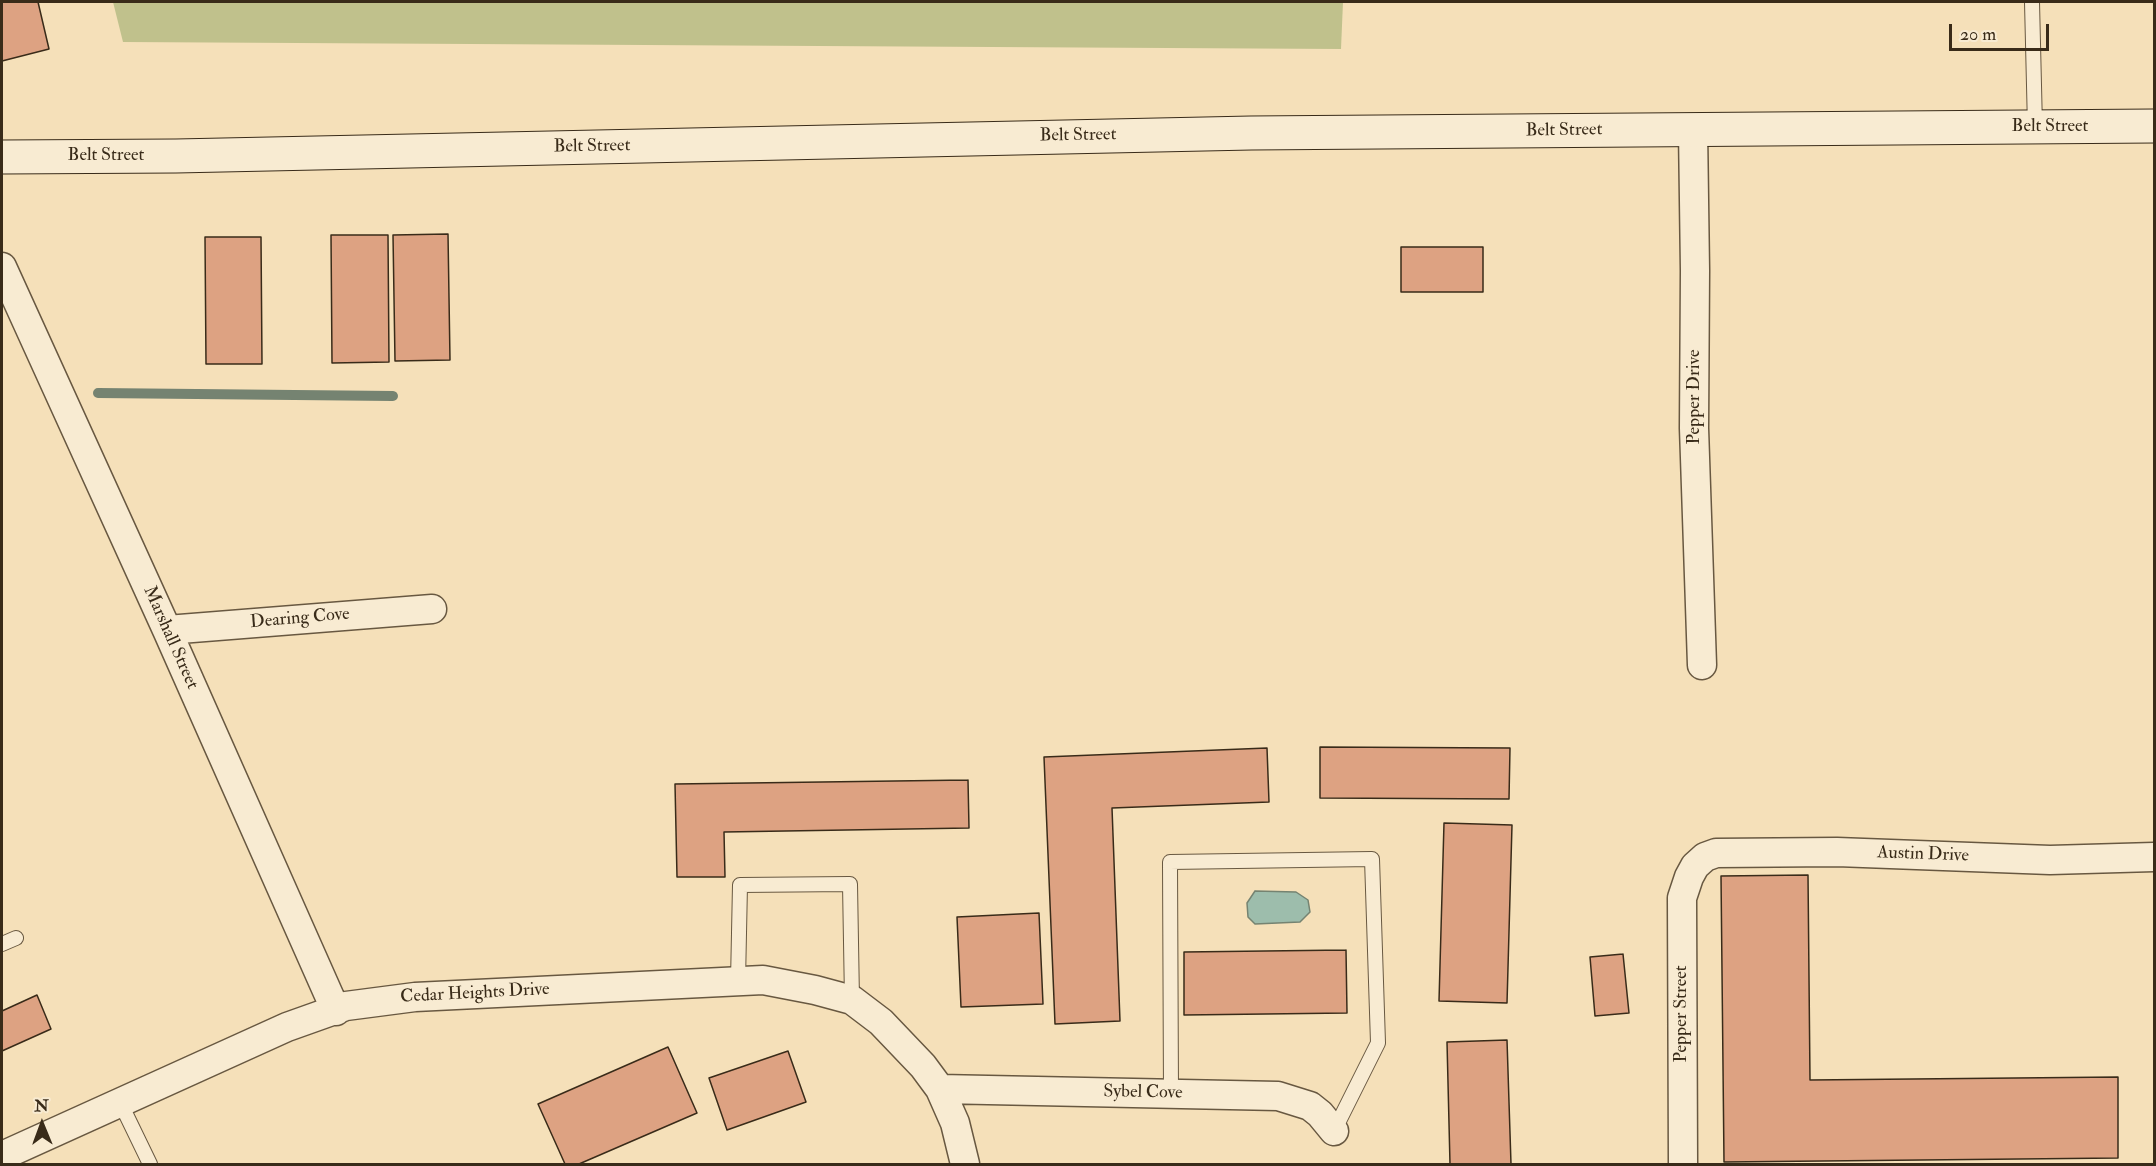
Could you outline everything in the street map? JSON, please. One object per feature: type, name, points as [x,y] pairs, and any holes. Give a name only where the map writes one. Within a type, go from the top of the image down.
[{"type":"street","name":"Belt Street","points":[[2,157],[188,156],[1251,133],[2154,126]]},
{"type":"street","name":"Pepper Drive","points":[[1693,129],[1694,428],[1702,665]]},
{"type":"street","name":"Marshall Street","points":[[2,267],[167,630],[336,1011]]},
{"type":"street","name":"Dearing Cove","points":[[167,630],[432,609]]},
{"type":"street","name":"Austin Drive","points":[[1695,866],[1705,858],[1716,854],[1837,852],[2050,860],[2154,857]]},
{"type":"street","name":"Pepper Street","points":[[1683,1164],[1682,898],[1695,866]]},
{"type":"street","name":"Cedar Heights Drive","points":[[2,1156],[287,1027],[346,1006],[415,997],[763,980],[852,999],[881,1022],[923,1066],[940,1089],[955,1123],[965,1164]]},
{"type":"street","name":"Sybel Cove","points":[[940,1089],[1278,1096],[1310,1106],[1334,1131]]},
{"type":"lane","points":[[2032,2],[2035,127]]},
{"type":"lane","points":[[1171,1094],[1170,862],[1372,860],[1378,1043],[1334,1131]]},
{"type":"lane","points":[[738,981],[740,885],[850,884],[852,999]]},
{"type":"lane","points":[[2,944],[16,938]]},
{"type":"lane","points":[[120,1102],[150,1164]]},
{"type":"green space","points":[[113,2],[1343,2],[1341,49],[123,42]]},
{"type":"shaded area","points":[[1255,891],[1296,892],[1308,900],[1310,912],[1300,922],[1255,924],[1248,917],[1247,903]]},
{"type":"building","points":[[2,2],[38,2],[49,49],[2,61]]},
{"type":"building","points":[[448,234],[450,360],[395,361],[393,235]]},
{"type":"building","points":[[331,235],[388,235],[389,362],[332,363]]},
{"type":"building","points":[[205,237],[261,237],[262,364],[206,364]]},
{"type":"building","points":[[1401,247],[1483,247],[1483,292],[1401,292]]},
{"type":"building","points":[[1320,747],[1510,748],[1509,799],[1320,798]]},
{"type":"building","points":[[1267,748],[1269,802],[1112,808],[1120,1021],[1055,1024],[1044,757]]},
{"type":"building","points":[[968,780],[969,828],[724,832],[725,877],[677,877],[675,784]]},
{"type":"building","points":[[1444,823],[1512,825],[1507,1003],[1439,1001]]},
{"type":"building","points":[[1808,875],[1810,1080],[2118,1077],[2118,1158],[1724,1162],[1721,876]]},
{"type":"building","points":[[1039,913],[1043,1004],[961,1007],[957,917]]},
{"type":"building","points":[[1346,950],[1347,1013],[1184,1015],[1184,952]]},
{"type":"building","points":[[1623,954],[1629,1013],[1595,1016],[1590,957]]},
{"type":"building","points":[[37,995],[51,1029],[2,1051],[2,1011]]},
{"type":"building","points":[[1507,1040],[1511,1164],[1450,1164],[1447,1042]]},
{"type":"building","points":[[668,1047],[697,1113],[579,1164],[565,1164],[538,1104]]},
{"type":"building","points":[[788,1051],[806,1102],[727,1130],[709,1078]]},
{"type":"waterway","points":[[98,393],[393,396]]}]
